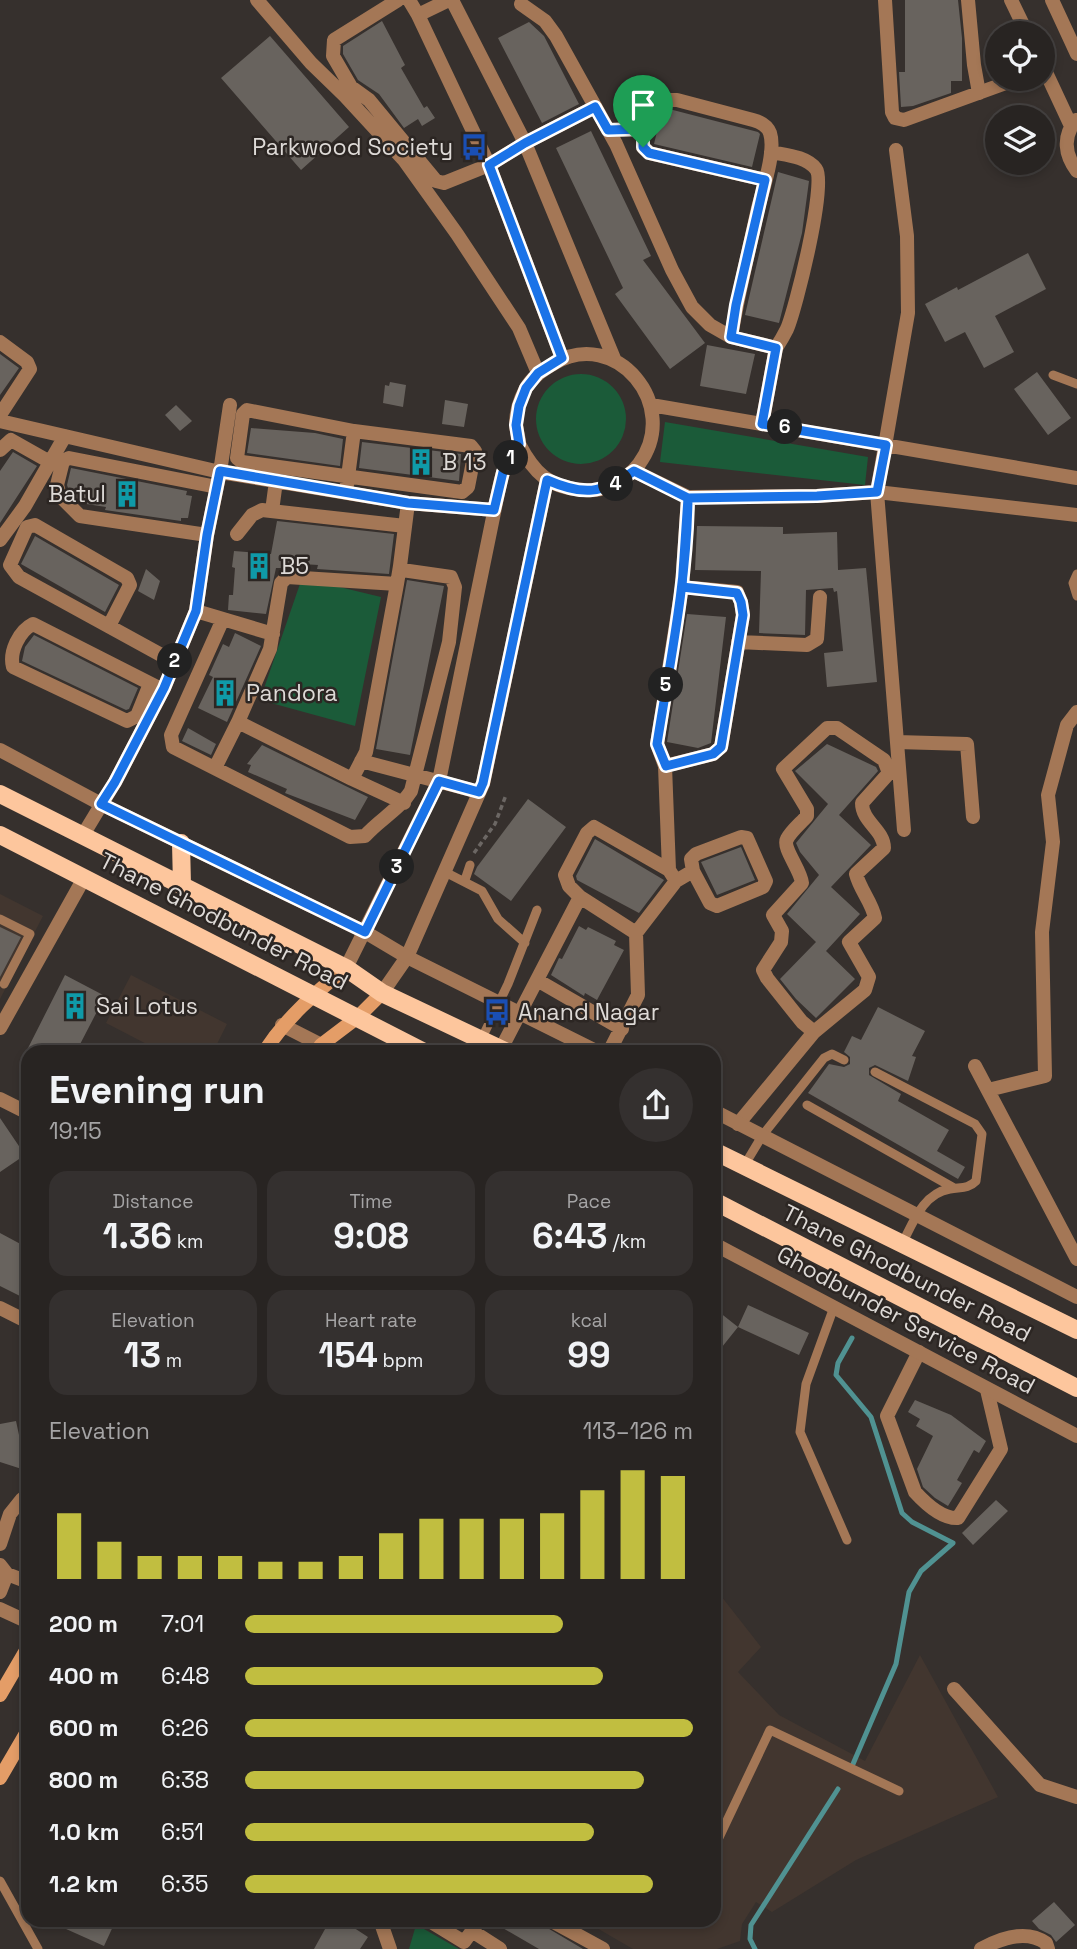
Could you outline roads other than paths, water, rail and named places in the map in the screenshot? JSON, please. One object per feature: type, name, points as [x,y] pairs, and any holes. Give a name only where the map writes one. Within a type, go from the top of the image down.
[{"type":"main road","name":"Thane Ghodbunder Road","points":[[0,794],[346,968],[382,993],[492,1045]]},
{"type":"main road","name":"Thane Ghodbunder Road","points":[[0,835],[411,1045]]},
{"type":"main road","points":[[181,843],[182,885]]},
{"type":"main road","points":[[269,1045],[282,1025],[346,968]]},
{"type":"main road","points":[[322,1045],[358,1017],[382,993]]},
{"type":"main road","name":"Thane Ghodbunder Road","points":[[721,1154],[1077,1330]]},
{"type":"main road","name":"Thane Ghodbunder Road","points":[[721,1205],[1077,1388]]},
{"type":"main road","points":[[0,1695],[21,1659]]},
{"type":"main road","points":[[0,1778],[21,1742]]},
{"type":"street","points":[[257,0],[311,63],[404,160],[457,233],[519,328],[538,373]]},
{"type":"street","points":[[398,0],[334,40],[333,56],[351,87],[369,100],[436,181],[444,183],[489,165],[595,107]]},
{"type":"street","points":[[409,0],[489,165],[562,358]]},
{"type":"street","points":[[418,15],[450,0],[525,143],[615,361]]},
{"type":"street","points":[[885,0],[892,111],[895,117],[904,120],[985,91]]},
{"type":"street","points":[[968,0],[979,93]]},
{"type":"street","points":[[1011,0],[1021,21]]},
{"type":"street","points":[[1052,0],[1077,54]]},
{"type":"street","points":[[521,4],[545,21],[616,144],[672,270],[692,307],[710,325],[731,337],[776,348]]},
{"type":"street","points":[[1055,89],[1074,123],[1067,137],[1066,150],[1077,172]]},
{"type":"street","points":[[731,337],[736,305],[765,180],[771,152],[770,133],[764,124],[677,100],[658,100],[643,117],[643,147],[649,153],[765,180]]},
{"type":"street","points":[[608,130],[643,129]]},
{"type":"street","points":[[896,150],[907,236],[908,313],[877,492],[904,830]]},
{"type":"street","points":[[762,424],[776,348],[788,327],[808,251],[820,180],[815,167],[804,159],[771,152]]},
{"type":"street","points":[[0,342],[27,362],[30,369],[0,415]]},
{"type":"street","points":[[572,355],[594,355],[615,361],[631,372],[643,387],[651,405],[653,422],[651,440],[634,471],[615,484],[592,491],[569,489],[547,480],[530,464],[519,444],[516,425],[526,388],[538,373],[572,355]]},
{"type":"street","points":[[156,687],[33,624],[25,628],[10,656],[13,667],[127,721],[137,716],[174,662],[196,611],[230,405]]},
{"type":"street","points":[[651,405],[1077,478]]},
{"type":"street","points":[[0,421],[220,471],[276,481],[347,484],[462,492],[468,487],[475,451],[471,446],[354,431],[247,410],[243,414],[237,458],[242,463],[347,484],[408,503],[494,510]]},
{"type":"street","points":[[347,484],[354,431]]},
{"type":"street","points":[[0,540],[25,506],[65,436]]},
{"type":"street","points":[[0,450],[11,440],[50,462]]},
{"type":"street","points":[[346,968],[439,781],[503,472],[519,444]]},
{"type":"street","points":[[207,535],[80,516],[60,496],[57,485],[63,461],[69,458],[217,487]]},
{"type":"street","points":[[634,471],[688,498],[877,492],[1077,515]]},
{"type":"street","points":[[382,993],[407,957],[483,783],[547,480]]},
{"type":"street","points":[[272,511],[276,481]]},
{"type":"street","points":[[613,1045],[638,995],[636,933],[673,876],[666,766],[657,744],[682,587],[688,498]]},
{"type":"street","points":[[352,779],[366,752],[397,584],[408,503]]},
{"type":"street","points":[[237,534],[253,515],[262,510],[405,526]]},
{"type":"street","points":[[109,626],[130,584],[127,578],[35,525],[27,527],[10,565],[19,577],[174,662]]},
{"type":"street","points":[[223,619],[171,734],[173,747],[350,836],[365,836],[404,803],[411,791],[449,642],[455,587],[451,577],[402,570],[400,566]]},
{"type":"street","points":[[215,768],[270,649],[281,583],[287,578],[397,584]]},
{"type":"street","points":[[666,766],[713,754],[721,747],[743,615],[737,593],[682,587]]},
{"type":"street","points":[[738,642],[807,645],[817,639],[820,597]]},
{"type":"street","points":[[196,611],[273,634]]},
{"type":"street","points":[[83,835],[115,782],[156,687]]},
{"type":"street","points":[[988,1090],[1045,1076],[1042,932],[1053,842],[1048,795],[1067,725],[1077,712]]},
{"type":"street","points":[[238,722],[404,803]]},
{"type":"street","points":[[738,1124],[814,1032],[865,990],[869,977],[849,942],[875,918],[873,908],[858,883],[856,874],[884,848],[884,842],[862,813],[862,803],[888,772],[884,760],[837,728],[827,728],[783,769],[807,809],[807,816],[786,839],[786,846],[802,875],[802,883],[773,915],[782,931],[781,942],[763,970],[766,978],[814,1032]]},
{"type":"street","points":[[897,743],[967,744],[973,817]]},
{"type":"street","points":[[0,750],[101,804],[365,932],[407,957],[584,1045]]},
{"type":"street","points":[[361,761],[479,792]]},
{"type":"street","points":[[636,933],[580,898],[569,886],[565,875],[587,833],[594,827],[673,876],[693,871]]},
{"type":"street","points":[[741,837],[747,838],[766,881],[763,887],[716,906],[710,903],[693,871],[691,859],[696,854],[741,837]]},
{"type":"street","points":[[0,1028],[84,878]]},
{"type":"street","points":[[506,1045],[519,1013],[580,898]]},
{"type":"street","points":[[537,980],[622,1029]]},
{"type":"street","points":[[282,1025],[313,1045]]},
{"type":"street","points":[[975,1066],[1077,1259]]},
{"type":"street","points":[[0,1098],[21,1109]]},
{"type":"street","points":[[721,1115],[1077,1297]]},
{"type":"street","name":"Ghodbunder Service Road","points":[[721,1249],[1077,1436]]},
{"type":"street","points":[[0,1308],[21,1318]]},
{"type":"street","points":[[919,1352],[887,1416],[915,1492],[949,1519],[958,1518],[1001,1448],[987,1390]]},
{"type":"street","points":[[0,1544],[10,1514],[21,1500]]},
{"type":"street","points":[[0,1592],[4,1570],[21,1578]]},
{"type":"street","points":[[0,1609],[21,1619]]},
{"type":"street","points":[[954,1689],[1040,1785],[1077,1797]]},
{"type":"street","points":[[382,1927],[390,1949]]},
{"type":"street","points":[[439,1927],[464,1942],[475,1927]]},
{"type":"street","points":[[478,1927],[500,1949]]},
{"type":"street","points":[[563,1927],[603,1949]]},
{"type":"street","points":[[981,1949],[1019,1935],[1030,1934],[1046,1943],[1048,1949]]},
{"type":"lane","points":[[1054,375],[1077,384]]},
{"type":"lane","points":[[1077,574],[1073,583],[1077,596]]},
{"type":"lane","points":[[465,880],[470,865]]},
{"type":"lane","points":[[445,872],[482,891],[498,919],[524,943]]},
{"type":"lane","points":[[481,1040],[537,910]]},
{"type":"lane","points":[[0,919],[30,934],[4,984]]},
{"type":"lane","points":[[744,1166],[762,1136],[824,1058],[832,1054],[844,1060]]},
{"type":"lane","points":[[875,1072],[975,1124],[982,1134],[976,1181],[970,1188],[946,1189],[929,1199],[902,1244]]},
{"type":"lane","points":[[807,1105],[956,1189]]},
{"type":"lane","points":[[834,1307],[806,1384],[800,1432],[847,1540]]},
{"type":"lane","points":[[721,1832],[770,1730],[899,1791]]},
{"type":"lane","points":[[0,1881],[21,1919]]},
{"type":"lane","points":[[26,1927],[38,1949]]},
{"type":"waterway","points":[[852,1338],[838,1363],[836,1375],[871,1417],[902,1513],[912,1522],[953,1543],[921,1571],[909,1592],[896,1664],[853,1764]]},
{"type":"waterway","points":[[755,1949],[750,1939],[751,1925],[838,1789]]},
{"type":"place","name":"Parkwood Society","points":[[474,147]]},
{"type":"place","name":"B 13","points":[[421,462]]},
{"type":"place","name":"Batul","points":[[127,494]]},
{"type":"place","name":"B5","points":[[259,566]]},
{"type":"place","name":"Pandora","points":[[225,693]]},
{"type":"place","name":"Sai Lotus","points":[[75,1006]]},
{"type":"place","name":"Anand Nagar","points":[[497,1012]]}]
